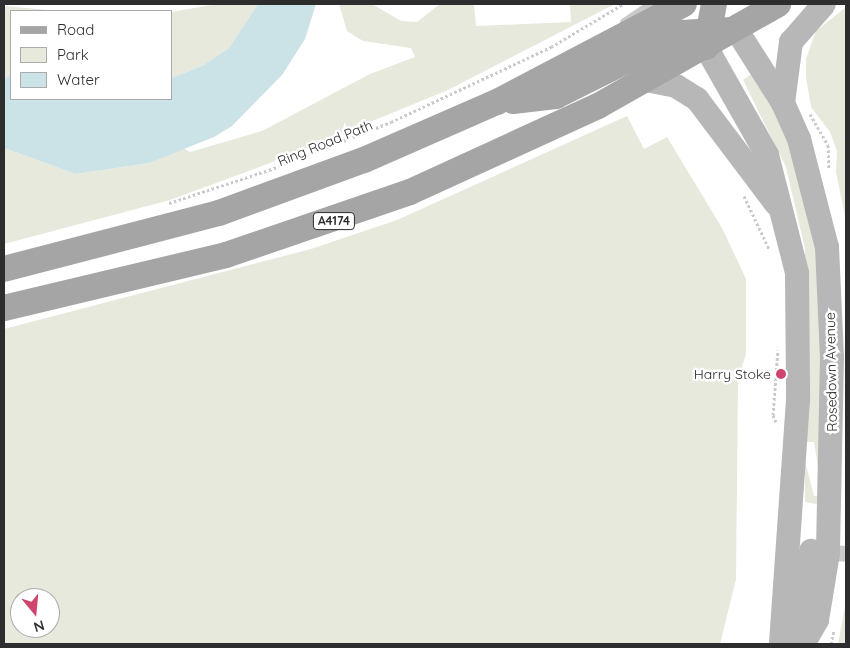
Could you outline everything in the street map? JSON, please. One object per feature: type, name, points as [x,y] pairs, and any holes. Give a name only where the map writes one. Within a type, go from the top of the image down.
[{"type":"main road","name":"A4174","points":[[4,269],[219,213],[356,163],[497,102],[560,60],[684,4]]},
{"type":"main road","points":[[706,39],[714,4]]},
{"type":"main road","name":"A4174","points":[[4,308],[163,272],[318,226],[495,156],[646,80],[706,39],[736,30],[778,4]]},
{"type":"main road","name":"A4174","points":[[497,102],[556,96],[682,33],[706,39]]},
{"type":"street","points":[[783,104],[791,42],[824,4]]},
{"type":"street","name":"Rosedown Avenue","points":[[736,30],[783,104],[807,161],[827,247],[832,358],[816,620],[804,644]]},
{"type":"street","name":"Rosedown Avenue","points":[[706,39],[760,139],[794,255],[800,305],[819,552],[780,618],[782,644]]},
{"type":"street","name":"Rosedown Avenue","points":[[646,80],[676,86],[697,99],[780,209]]},
{"type":"street","points":[[793,644],[819,552]]},
{"type":"lane","points":[[560,60],[651,4]]},
{"type":"path","name":"Ring Road Path","points":[[166,204],[269,170],[391,122],[551,47],[623,4]]},
{"type":"path","points":[[593,30],[628,8]]},
{"type":"path","points":[[512,74],[560,60]]},
{"type":"path","name":"Ring Road Path","points":[[375,136],[427,113]]},
{"type":"path","points":[[742,192],[770,252]]},
{"type":"path","points":[[168,211],[185,205]]},
{"type":"path","points":[[779,345],[773,415],[779,428]]},
{"type":"green space","points":[[217,4],[258,4],[229,48],[202,66],[172,78],[172,12]]},
{"type":"green space","points":[[339,4],[372,4],[401,21],[417,22],[440,4],[474,4],[476,26],[571,22],[570,4],[615,4],[448,90],[270,163],[170,200],[4,244],[4,148],[76,174],[149,163],[183,148],[190,152],[262,131],[370,74],[415,57],[411,48],[363,41],[347,31]]},
{"type":"green space","points":[[4,6],[49,10],[10,10],[10,74],[4,80]]},
{"type":"green space","points":[[846,7],[846,221],[836,172],[837,151],[830,132],[811,107],[806,77],[806,59],[816,31]]},
{"type":"green space","points":[[753,73],[782,120],[822,265],[821,484],[814,442],[806,442],[805,249],[786,167],[743,80]]},
{"type":"green space","points":[[627,116],[644,149],[667,137],[722,228],[746,279],[746,354],[738,379],[736,579],[720,644],[4,644],[4,329],[311,249],[397,220]]},
{"type":"green space","points":[[805,461],[814,496],[822,496],[822,505],[805,502]]},
{"type":"green space","points":[[846,599],[846,644],[838,644],[844,612]]},
{"type":"water","points":[[258,4],[316,4],[305,39],[282,75],[232,126],[214,137],[149,163],[76,174],[4,148],[4,80],[10,74],[10,100],[172,100],[172,78],[202,66],[229,48]]},
{"type":"place","name":"Harry Stoke","points":[[781,374]]}]
